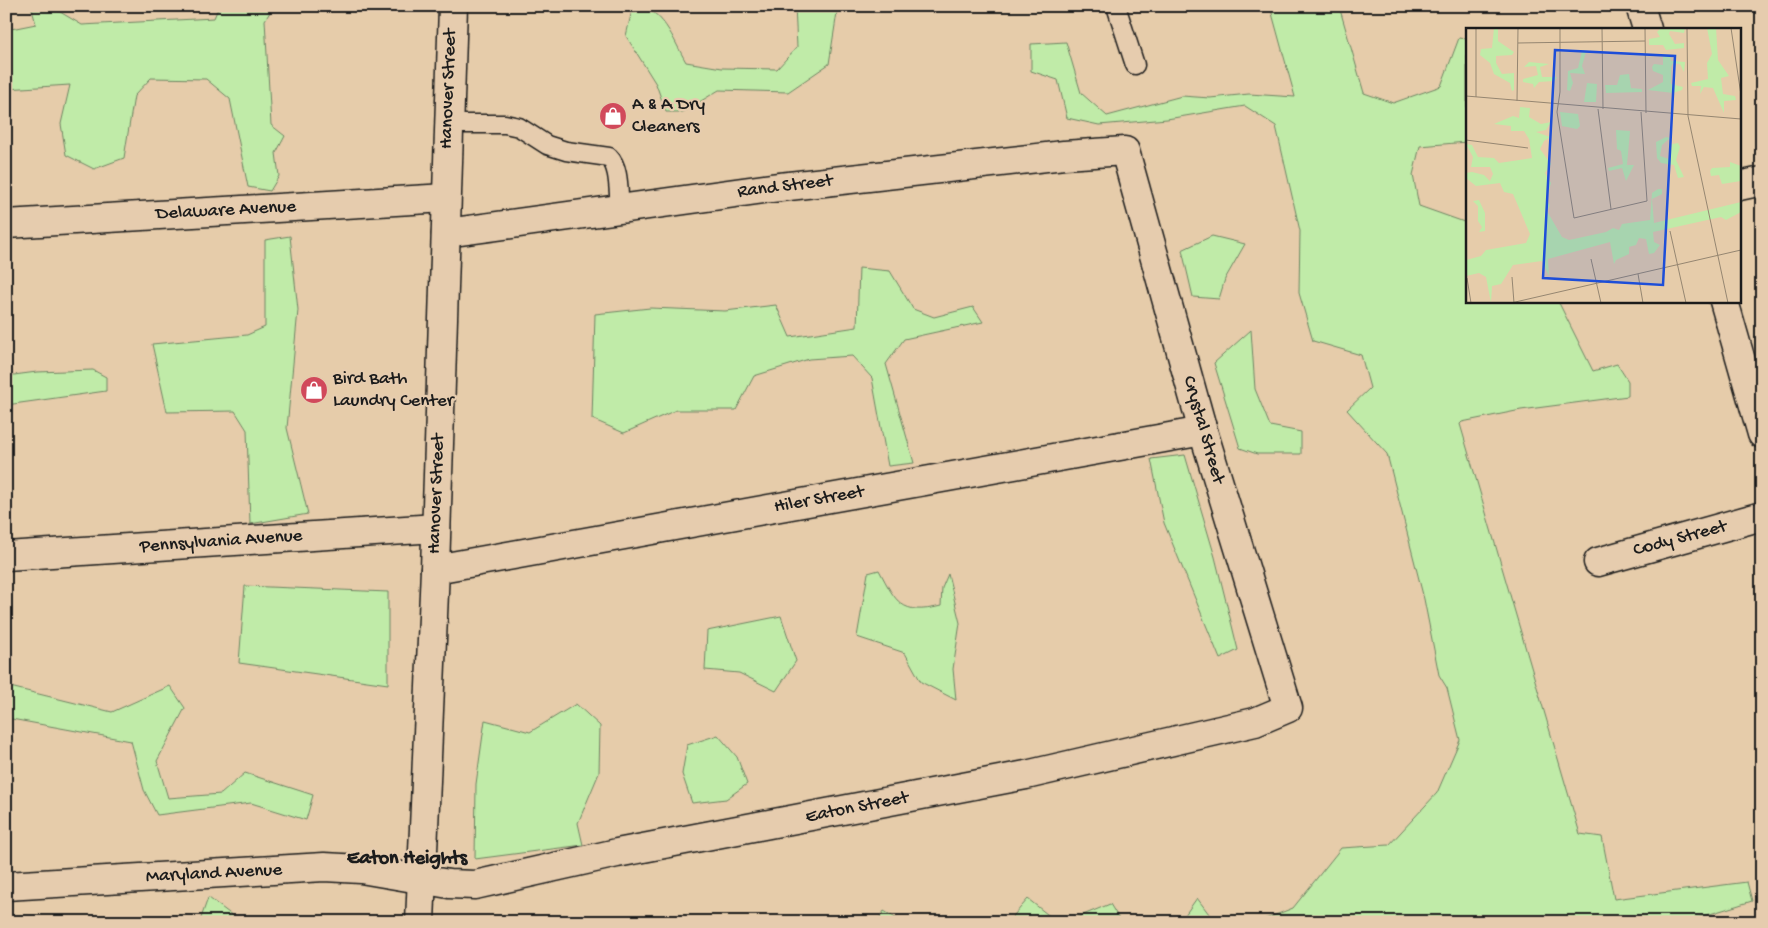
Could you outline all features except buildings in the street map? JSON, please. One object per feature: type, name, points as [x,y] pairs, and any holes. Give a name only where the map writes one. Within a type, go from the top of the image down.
[{"type":"street","name":"Hanover Street","points":[[420,922],[435,569],[453,6]]},
{"type":"street","points":[[1640,6],[1647,28]]},
{"type":"street","name":"Rand Street","points":[[446,233],[620,207],[1064,154],[1126,151]]},
{"type":"street","name":"Crystal Street","points":[[1126,151],[1203,431],[1288,708]]},
{"type":"street","points":[[1740,186],[1762,181]]},
{"type":"street","name":"Delaware Avenue","points":[[6,224],[446,198]]},
{"type":"street","points":[[1724,302],[1762,434]]},
{"type":"street","name":"Hiler Street","points":[[435,569],[1203,431]]},
{"type":"street","name":"Cody Street","points":[[1598,562],[1762,516]]},
{"type":"street","name":"Pennsylvania Avenue","points":[[6,556],[436,528]]},
{"type":"street","name":"Eaton Street","points":[[422,879],[475,885],[617,854],[1026,775],[1255,722],[1288,708]]},
{"type":"street","name":"Maryland Avenue","points":[[6,886],[324,868],[361,869],[422,879]]},
{"type":"lane","points":[[1116,6],[1135,65]]},
{"type":"lane","points":[[448,124],[519,127],[547,145],[566,152],[603,154],[613,161],[620,207]]},
{"type":"green space","points":[[31,6],[50,6],[82,25],[214,18],[219,6],[274,6],[265,20],[271,125],[285,136],[276,153],[279,176],[270,191],[248,187],[230,99],[206,79],[151,78],[134,96],[124,158],[94,169],[66,155],[61,124],[70,85],[6,89],[6,30],[36,24]]},
{"type":"green space","points":[[633,6],[652,12],[660,18],[686,62],[722,68],[777,69],[797,47],[795,6],[838,6],[829,64],[788,92],[719,90],[683,112],[666,112],[656,84],[626,36]]},
{"type":"green space","points":[[1270,6],[1339,6],[1364,93],[1393,103],[1441,86],[1459,38],[1466,39],[1466,142],[1420,146],[1413,175],[1419,206],[1466,223],[1466,302],[1558,302],[1593,371],[1617,364],[1628,381],[1628,396],[1521,410],[1462,422],[1460,424],[1580,834],[1602,837],[1614,899],[1747,882],[1752,901],[1684,922],[1258,922],[1293,908],[1341,848],[1389,845],[1437,793],[1460,740],[1447,688],[1439,675],[1424,599],[1387,454],[1347,410],[1370,388],[1361,355],[1313,341],[1299,293],[1300,231],[1276,126],[1245,106],[1167,119],[1099,125],[1067,118],[1058,80],[1031,71],[1031,44],[1066,42],[1081,93],[1107,116],[1182,96],[1210,98],[1249,94],[1295,97]]},
{"type":"green space","points":[[290,236],[298,310],[287,428],[308,514],[250,524],[247,430],[235,411],[167,412],[152,344],[247,335],[265,327],[265,240]]},
{"type":"green space","points":[[1212,236],[1245,244],[1225,279],[1219,299],[1193,297],[1182,250]]},
{"type":"green space","points":[[859,268],[890,271],[913,309],[934,317],[973,307],[983,322],[904,339],[886,364],[914,463],[888,466],[872,378],[852,356],[809,359],[754,376],[736,410],[676,410],[624,433],[592,419],[595,314],[650,308],[725,311],[776,305],[790,337],[857,327]]},
{"type":"green space","points":[[1251,330],[1255,389],[1270,426],[1301,432],[1301,454],[1257,454],[1240,448],[1214,363]]},
{"type":"green space","points":[[93,370],[106,377],[106,391],[6,405],[6,376],[37,372]]},
{"type":"green space","points":[[1185,455],[1215,557],[1238,650],[1220,659],[1164,523],[1151,459]]},
{"type":"green space","points":[[879,570],[890,591],[901,604],[917,609],[941,606],[942,588],[948,574],[960,623],[953,669],[956,700],[921,682],[905,653],[857,637],[868,573]]},
{"type":"green space","points":[[245,586],[388,592],[388,684],[239,663]]},
{"type":"green space","points":[[781,616],[796,661],[776,691],[739,673],[705,670],[707,631]]},
{"type":"green space","points":[[6,686],[112,712],[170,686],[185,708],[157,761],[168,798],[221,794],[245,773],[313,795],[306,820],[251,803],[157,815],[144,790],[131,741],[6,718]]},
{"type":"green space","points":[[576,704],[600,726],[599,773],[578,823],[583,845],[475,859],[476,784],[485,720],[530,732]]},
{"type":"green space","points":[[718,735],[737,757],[747,784],[726,799],[692,803],[682,774],[687,745]]},
{"type":"green space","points":[[208,898],[241,922],[204,922],[201,918]]},
{"type":"green space","points":[[1197,898],[1215,922],[1180,922]]},
{"type":"green space","points":[[1028,899],[1057,922],[1008,922]]},
{"type":"green space","points":[[1110,904],[1121,922],[1066,922]]},
{"type":"green space","points":[[884,911],[902,922],[877,922]]},
{"type":"place","name":"A & A Dry Cleaners","points":[[613,116]]},
{"type":"place","name":"Bird Bath Laundry Center","points":[[314,390]]},
{"type":"district","name":"Eaton Heights","points":[[407,859]]}]
